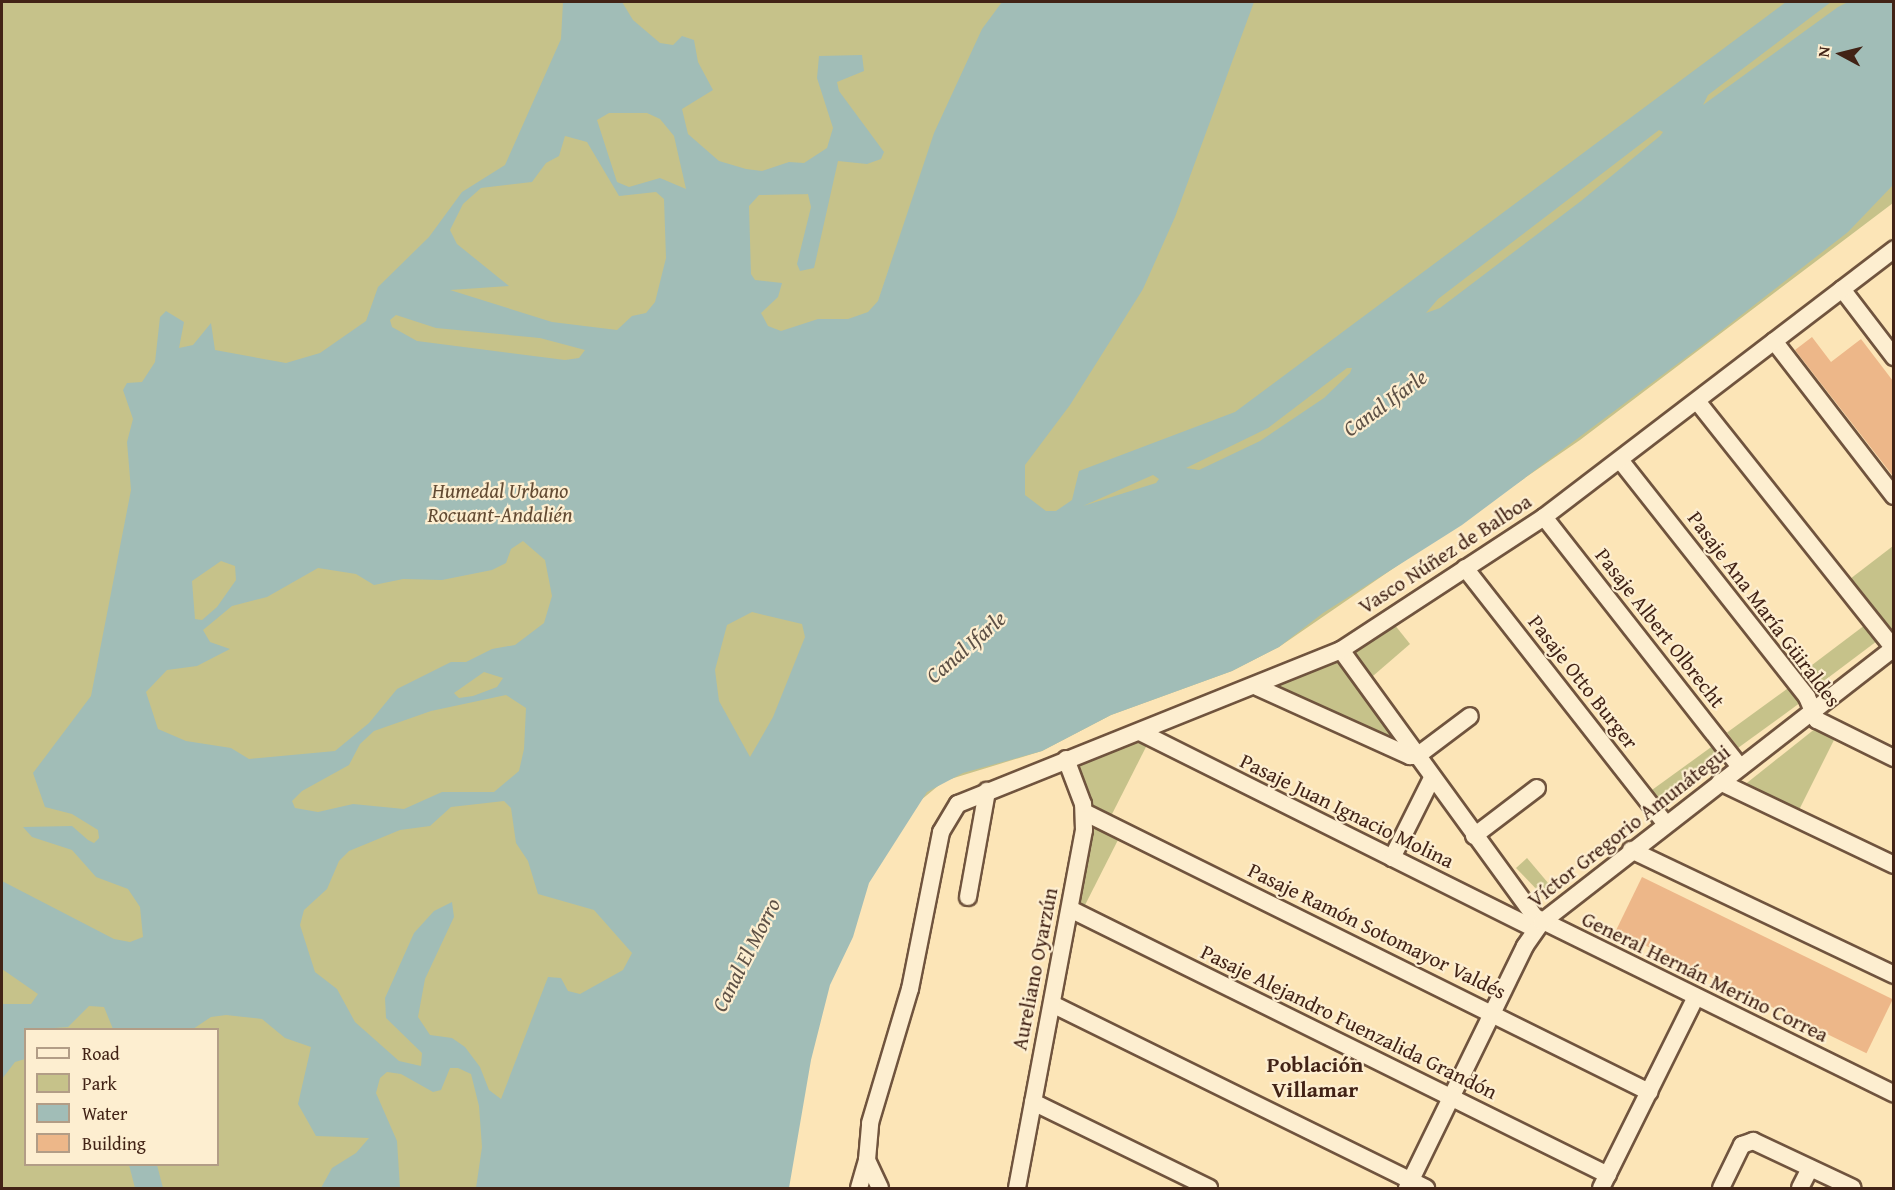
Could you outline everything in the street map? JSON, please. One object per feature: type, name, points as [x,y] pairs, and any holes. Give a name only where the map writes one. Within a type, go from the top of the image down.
[{"type":"street","name":"Vasco Núñez de Balboa","points":[[867,1160],[870,1123],[910,989],[941,832],[952,811],[966,799],[1257,687],[1341,650],[1544,517],[1893,249]]},
{"type":"street","points":[[1842,288],[1893,357]]},
{"type":"street","points":[[1774,341],[1893,496]]},
{"type":"street","points":[[1697,401],[1893,648]]},
{"type":"street","name":"Pasaje Ana María Güiraldes","points":[[1620,460],[1807,697],[1813,712],[1826,726],[1893,758]]},
{"type":"street","name":"Pasaje Albert Olbrecht","points":[[1544,517],[1740,767]]},
{"type":"street","name":"Pasaje Otto Burger","points":[[1465,568],[1666,824]]},
{"type":"street","name":"Víctor Gregorio Amunátegui","points":[[1415,1186],[1451,1098],[1539,926],[1631,850],[1813,712],[1893,648]]},
{"type":"street","name":"General Hernán Merino Correa","points":[[1341,650],[1539,926],[1696,997],[1893,1094]]},
{"type":"street","points":[[1257,687],[1394,752],[1417,756],[1470,716]]},
{"type":"street","name":"Pasaje Juan Ignacio Molina","points":[[1140,732],[1392,858],[1539,926]]},
{"type":"street","name":"Aureliano Oyarzún","points":[[1017,1188],[1070,909],[1084,812],[1066,759]]},
{"type":"street","points":[[1392,858],[1432,778]]},
{"type":"street","points":[[1720,782],[1893,865]]},
{"type":"street","points":[[1474,836],[1537,788]]},
{"type":"street","points":[[968,897],[987,791]]},
{"type":"street","name":"Pasaje Ramón Sotomayor Valdés","points":[[1084,812],[1649,1092]]},
{"type":"street","points":[[1631,850],[1893,975]]},
{"type":"street","name":"Pasaje Alejandro Fuenzalida Grandón","points":[[1070,909],[1451,1098],[1605,1182]]},
{"type":"street","points":[[1605,1182],[1696,997]]},
{"type":"street","points":[[1052,1004],[1415,1186]]},
{"type":"street","points":[[1033,1102],[1209,1188]]},
{"type":"street","points":[[1721,1188],[1748,1142],[1853,1188]]},
{"type":"street","points":[[859,1188],[867,1160]]},
{"type":"street","points":[[867,1160],[880,1188]]},
{"type":"street","points":[[1800,1188],[1810,1168]]},
{"type":"green space","name":"Humedal Urbano Rocuant-Andalién","points":[[2,2],[1893,2],[1893,203],[1580,440],[1279,647],[1232,671],[1111,715],[1042,751],[944,781],[915,805],[922,777],[860,893],[814,1016],[781,1188],[2,1188]]},
{"type":"green space","points":[[1893,546],[1893,628],[1890,631],[1850,579]]},
{"type":"green space","points":[[1390,619],[1410,644],[1366,682],[1343,650]]},
{"type":"green space","points":[[1865,625],[1877,641],[1813,689],[1801,673]]},
{"type":"green space","points":[[1340,651],[1414,755],[1261,687]]},
{"type":"green space","points":[[1791,686],[1802,701],[1738,748],[1727,732]]},
{"type":"green space","points":[[1816,728],[1835,738],[1798,812],[1743,786]]},
{"type":"green space","points":[[1139,734],[1150,739],[1108,822],[1085,810],[1068,760]]},
{"type":"green space","points":[[1714,745],[1725,760],[1662,806],[1651,791]]},
{"type":"green space","points":[[1087,816],[1121,834],[1082,911],[1073,906]]},
{"type":"green space","points":[[1527,858],[1554,890],[1543,896],[1516,868]]},
{"type":"water","points":[[563,2],[622,2],[633,20],[660,43],[673,45],[682,36],[694,40],[698,62],[713,90],[682,109],[688,134],[719,161],[746,169],[762,171],[789,162],[804,163],[827,148],[833,128],[817,78],[819,56],[862,55],[864,71],[837,82],[839,91],[884,152],[881,159],[867,164],[838,161],[814,268],[800,271],[797,264],[811,207],[808,194],[759,195],[749,206],[751,274],[755,280],[782,283],[778,297],[761,313],[768,326],[781,331],[818,319],[848,319],[868,312],[878,301],[934,133],[982,29],[1002,2],[1254,2],[1175,217],[1143,289],[1070,405],[1025,465],[1025,495],[1046,511],[1056,511],[1072,500],[1079,471],[1235,412],[1786,2],[1831,2],[1708,95],[1703,105],[1838,7],[1848,2],[1893,2],[1893,185],[1848,232],[1712,338],[1462,525],[1323,613],[1279,647],[1232,671],[1111,715],[1042,751],[963,773],[927,792],[869,883],[853,937],[830,985],[811,1060],[789,1188],[476,1188],[482,1147],[479,1106],[471,1074],[458,1068],[450,1068],[441,1090],[433,1092],[401,1074],[387,1072],[380,1078],[376,1093],[397,1141],[400,1188],[321,1188],[332,1168],[356,1153],[369,1138],[316,1136],[298,1104],[311,1047],[285,1038],[262,1019],[226,1015],[211,1017],[194,1028],[113,1028],[104,1007],[89,1006],[68,1027],[24,1028],[24,1059],[15,1062],[2,1079],[2,1004],[31,1004],[38,994],[2,969],[2,881],[114,939],[130,942],[143,937],[140,907],[128,889],[96,877],[72,850],[32,837],[23,827],[72,826],[94,843],[99,838],[98,830],[72,814],[45,807],[33,773],[91,696],[131,490],[127,442],[133,419],[123,390],[127,383],[142,382],[155,362],[160,317],[166,311],[184,322],[179,348],[193,345],[211,323],[215,350],[286,363],[320,353],[366,321],[378,287],[429,237],[462,192],[505,165],[561,39]],"holes":[[[609,113],[647,113],[660,119],[674,136],[686,189],[660,178],[629,187],[617,182],[597,120]],[[1659,130],[1663,132],[1581,201],[1440,308],[1426,313],[1438,299]],[[565,136],[587,142],[619,196],[656,192],[664,199],[666,258],[655,302],[646,313],[632,316],[617,330],[552,322],[450,290],[509,286],[457,244],[450,230],[463,204],[481,188],[532,182],[546,163],[559,156]],[[396,315],[436,328],[540,338],[585,350],[579,358],[565,360],[417,341],[392,327],[390,320]],[[1347,368],[1352,368],[1350,373],[1324,398],[1260,441],[1199,470],[1186,468],[1268,428]],[[1153,475],[1159,479],[1156,483],[1083,506]],[[523,541],[545,560],[552,596],[544,623],[515,645],[492,649],[466,662],[451,662],[397,689],[369,723],[335,751],[249,759],[231,748],[186,741],[158,729],[146,692],[167,670],[197,666],[230,649],[210,642],[203,630],[232,606],[267,597],[318,568],[356,574],[374,585],[403,579],[442,580],[492,570],[506,563],[511,549]],[[221,561],[235,566],[236,580],[217,607],[202,620],[195,619],[192,581]],[[752,612],[802,624],[805,637],[773,717],[750,757],[719,701],[715,670],[727,625]],[[484,672],[503,678],[497,687],[473,696],[459,698],[454,693]],[[506,695],[526,708],[524,749],[519,771],[494,792],[442,792],[404,809],[353,804],[318,812],[295,808],[292,801],[302,791],[349,765],[360,744],[374,731],[431,711]],[[504,801],[511,808],[516,843],[528,861],[538,894],[594,910],[632,953],[623,970],[580,994],[568,991],[561,978],[548,977],[501,1099],[489,1090],[480,1067],[465,1047],[452,1038],[430,1035],[418,1017],[425,979],[454,917],[452,902],[434,911],[414,933],[385,998],[386,1018],[422,1053],[421,1066],[399,1061],[355,1022],[337,989],[315,972],[300,925],[304,910],[327,889],[339,861],[349,851],[400,830],[430,826],[451,807]]]},
{"type":"water","points":[[129,1166],[157,1166],[163,1188],[135,1188]]},
{"type":"building","points":[[1812,337],[1831,362],[1861,339],[1893,381],[1893,476],[1795,350]]},
{"type":"building","points":[[1642,877],[1893,999],[1866,1053],[1616,931]]},
{"type":"district","name":"Población Villamar","points":[[1315,1076]]},
{"type":"water label","name":"Canal Ifarle","points":[[1385,403]]},
{"type":"water label","name":"Canal Ifarle","points":[[966,647]]},
{"type":"water label","name":"Canal El Morro","points":[[746,955]]}]
